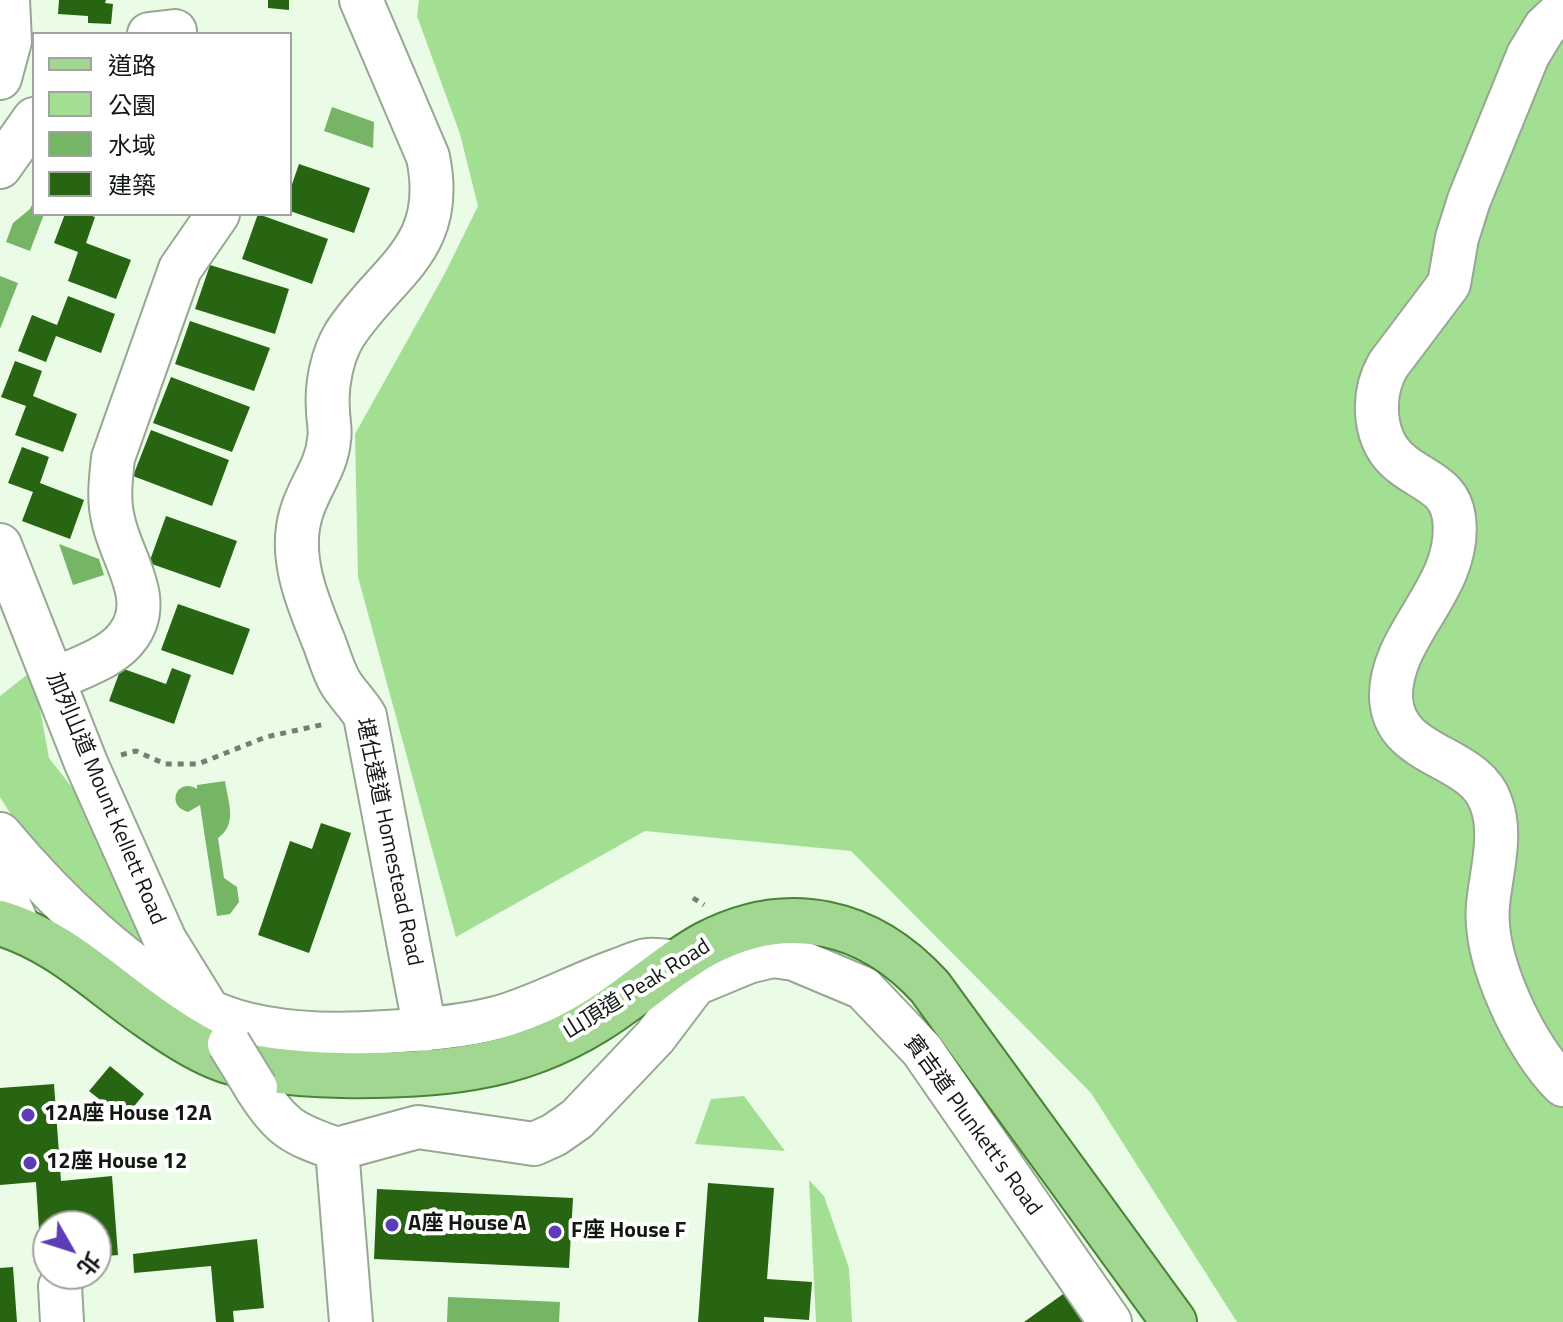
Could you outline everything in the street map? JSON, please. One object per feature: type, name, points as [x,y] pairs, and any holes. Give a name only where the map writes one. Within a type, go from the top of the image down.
[{"type":"main road","name":"山頂道 Peak Road","points":[[10,926],[78,962],[145,1014],[216,1057],[264,1069],[336,1074],[438,1071],[501,1061],[546,1046],[686,973],[707,944],[739,930],[763,922],[789,920],[844,928],[882,944],[922,978],[1174,1322]]},
{"type":"street","points":[[0,78],[10,41],[8,0]]},
{"type":"street","name":"堪仕達道 Homestead Road","points":[[361,0],[423,143],[432,191],[428,225],[417,247],[345,335],[336,354],[328,393],[330,425],[326,457],[300,514],[298,558],[307,602],[340,682],[365,716],[425,1030]]},
{"type":"street","points":[[1563,10],[1545,27],[1528,55],[1469,200],[1457,238],[1449,284],[1388,365],[1381,379],[1377,403],[1381,433],[1389,451],[1400,463],[1442,490],[1452,509],[1454,521],[1453,548],[1446,573],[1399,661],[1392,689],[1393,708],[1406,734],[1424,749],[1477,781],[1491,802],[1496,839],[1488,907],[1491,943],[1524,1033],[1539,1058],[1563,1085]]},
{"type":"street","points":[[0,167],[32,122]]},
{"type":"street","points":[[54,680],[113,650],[128,637],[137,619],[137,588],[118,543],[112,515],[110,487],[113,458],[180,269],[217,216]]},
{"type":"street","name":"加列山道 Mount Kellett Road","points":[[0,545],[86,763],[165,940],[271,1112],[284,1126],[303,1137],[337,1149]]},
{"type":"street","points":[[0,834],[57,897],[92,929],[219,1028],[366,1034],[425,1030],[484,1021],[527,1009],[590,980],[646,960],[686,973],[655,1037],[577,1119],[554,1135],[534,1144],[418,1127],[337,1149],[351,1322]]},
{"type":"street","points":[[0,886],[10,926]]},
{"type":"street","name":"賓吉道 Plunkett's Road","points":[[686,973],[773,956],[794,959],[863,988],[922,1050],[1092,1307]]},
{"type":"path","points":[[86,763],[136,751],[165,764],[198,764],[266,737],[365,716]]},
{"type":"green space","points":[[419,0],[1563,0],[1563,1322],[1237,1322],[1091,1093],[851,851],[645,831],[456,937],[358,577],[355,434],[444,275],[478,206],[460,134],[417,16]]},
{"type":"green space","points":[[33,670],[49,758],[95,817],[155,968],[118,937],[19,827],[0,797],[0,696]]},
{"type":"green space","points":[[744,1096],[785,1151],[695,1144],[711,1099]]},
{"type":"green space","points":[[809,1180],[824,1196],[849,1268],[852,1322],[816,1322]]},
{"type":"water","points":[[332,107],[374,122],[373,148],[324,131]]},
{"type":"water","points":[[32,205],[32,216],[43,216],[30,251],[6,242],[13,223]]},
{"type":"water","points":[[0,276],[18,283],[0,329]]},
{"type":"water","points":[[59,544],[99,559],[104,575],[73,585]]},
{"type":"water","points":[[225,781],[230,819],[218,838],[224,878],[237,887],[239,902],[230,914],[217,916],[200,805],[188,812],[181,809],[175,799],[179,789],[184,787],[197,789],[197,785]]},
{"type":"water","points":[[448,1297],[560,1302],[559,1322],[447,1322]]},
{"type":"building","points":[[59,0],[106,0],[105,3],[113,4],[111,24],[88,23],[88,16],[58,14]]},
{"type":"building","points":[[268,0],[289,0],[289,10],[268,8]]},
{"type":"building","points":[[299,164],[370,188],[354,233],[292,212],[292,184]]},
{"type":"building","points":[[64,216],[95,217],[86,243],[131,260],[116,299],[68,281],[78,252],[54,243]]},
{"type":"building","points":[[257,216],[328,239],[312,284],[242,259]]},
{"type":"building","points":[[210,265],[289,289],[275,334],[195,309]]},
{"type":"building","points":[[68,296],[115,314],[101,353],[56,336],[46,362],[18,351],[32,315],[57,325]]},
{"type":"building","points":[[190,321],[270,348],[254,391],[175,364]]},
{"type":"building","points":[[15,361],[42,371],[33,396],[77,414],[63,452],[15,435],[26,406],[1,397]]},
{"type":"building","points":[[171,377],[250,407],[232,452],[153,423]]},
{"type":"building","points":[[151,430],[229,460],[212,506],[133,476]]},
{"type":"building","points":[[22,447],[49,457],[40,483],[84,500],[70,539],[22,521],[33,492],[8,483]]},
{"type":"building","points":[[166,516],[237,541],[220,588],[149,563]]},
{"type":"building","points":[[178,604],[250,629],[233,675],[161,650]]},
{"type":"building","points":[[121,668],[166,684],[172,668],[191,675],[174,724],[109,701]]},
{"type":"building","points":[[321,823],[351,833],[309,953],[258,935],[290,841],[312,849]]},
{"type":"building","points":[[110,1066],[144,1094],[124,1119],[89,1091]]},
{"type":"building","points":[[54,1084],[61,1181],[112,1176],[118,1255],[112,1256],[112,1210],[38,1210],[36,1182],[0,1185],[0,1088]]},
{"type":"building","points":[[708,1183],[774,1188],[767,1279],[812,1282],[809,1320],[764,1317],[764,1322],[698,1322]]},
{"type":"building","points":[[377,1189],[573,1198],[569,1268],[374,1259]]},
{"type":"building","points":[[257,1239],[264,1308],[233,1311],[234,1322],[216,1322],[211,1266],[134,1273],[133,1254]]},
{"type":"building","points":[[13,1267],[17,1322],[0,1322],[0,1268]]},
{"type":"building","points":[[1066,1292],[1091,1322],[1024,1322]]},
{"type":"place","name":"12A座 House 12A","points":[[28,1115]]},
{"type":"place","name":"12座 House 12","points":[[30,1163]]},
{"type":"place","name":"A座 House A","points":[[392,1225]]},
{"type":"place","name":"F座 House F","points":[[555,1232]]}]
